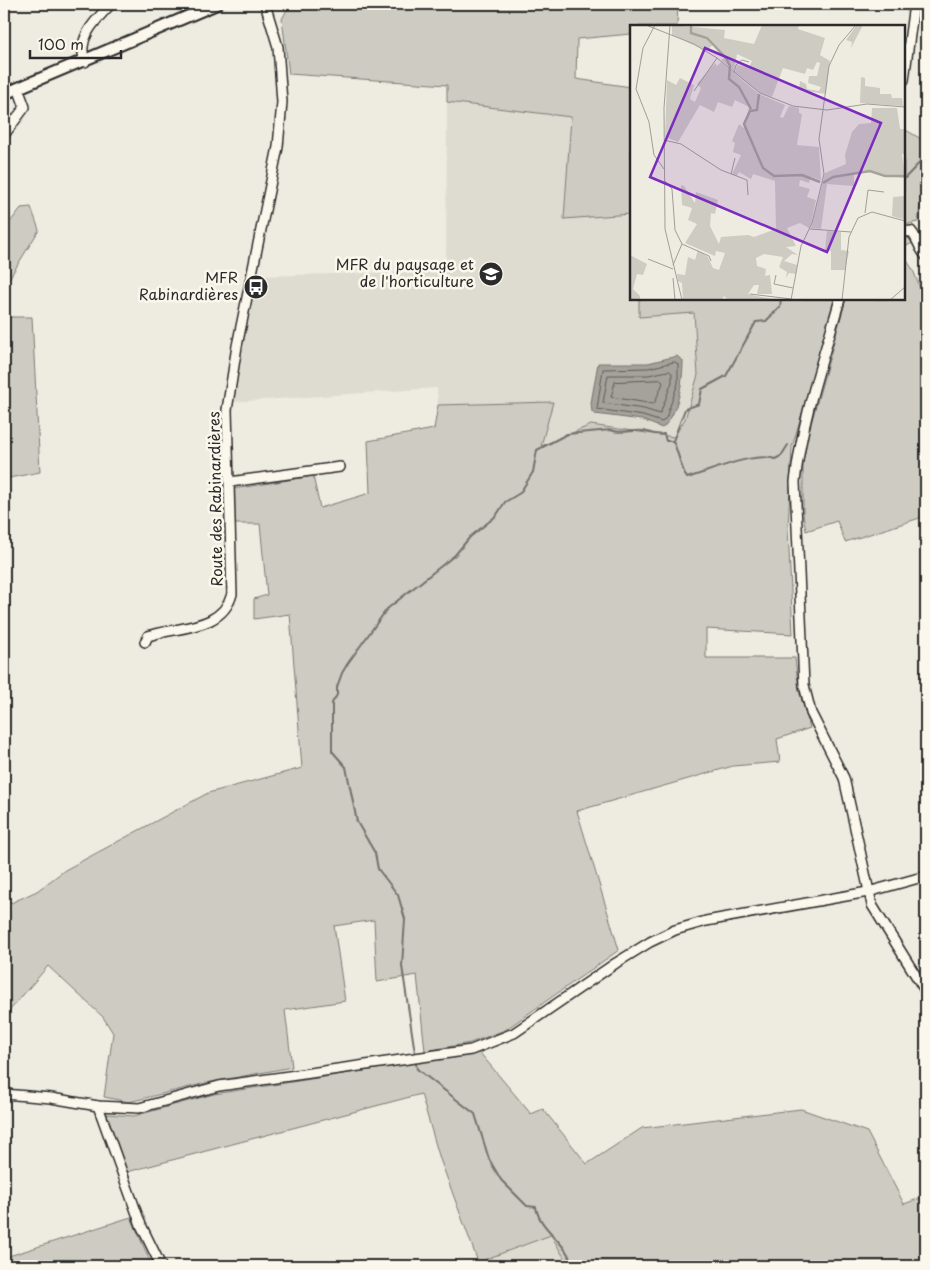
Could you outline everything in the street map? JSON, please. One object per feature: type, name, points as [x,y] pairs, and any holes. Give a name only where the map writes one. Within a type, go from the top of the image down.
[{"type":"main road","points":[[4,94],[85,62],[217,4]]},
{"type":"street","points":[[85,62],[82,45],[85,36],[111,4]]},
{"type":"street","name":"Route des Rabinardières","points":[[145,642],[148,636],[162,631],[211,620],[228,607],[232,594],[227,410],[237,346],[278,147],[282,109],[279,55],[265,4]]},
{"type":"street","points":[[905,72],[914,4]]},
{"type":"street","points":[[4,135],[25,107],[18,88]]},
{"type":"street","points":[[905,232],[911,231],[926,256]]},
{"type":"street","points":[[840,300],[798,453],[795,482],[795,523],[804,684],[807,701],[844,778],[872,905],[926,992]]},
{"type":"street","points":[[230,482],[340,467]]},
{"type":"street","points":[[4,1094],[51,1098],[98,1106],[139,1108],[219,1086],[471,1050],[514,1033],[616,963],[650,942],[675,930],[706,921],[868,892],[926,876]]},
{"type":"street","points":[[98,1106],[141,1225],[160,1266]]},
{"type":"shaded area","points":[[290,4],[678,4],[677,25],[630,25],[630,34],[577,39],[576,79],[630,87],[630,214],[564,219],[571,117],[447,102],[447,85],[289,74],[282,19]]},
{"type":"shaded area","name":"MFR du paysage et de l'horticulture","points":[[447,102],[571,117],[564,219],[630,214],[630,300],[639,300],[639,317],[693,313],[698,375],[685,419],[675,437],[592,425],[541,446],[552,402],[438,405],[437,388],[232,402],[256,276],[446,271]]},
{"type":"shaded area","points":[[905,130],[923,140],[926,137],[926,206],[920,207],[918,222],[905,225]]},
{"type":"shaded area","points":[[31,207],[39,230],[4,287],[4,230],[21,208]]},
{"type":"shaded area","points":[[909,238],[913,243],[905,247],[905,239]]},
{"type":"shaded area","points":[[905,253],[926,303],[926,516],[845,542],[837,521],[806,531],[803,514],[803,452],[846,300],[905,300]]},
{"type":"shaded area","points":[[639,300],[836,300],[792,447],[788,528],[793,634],[706,629],[706,658],[795,658],[799,691],[810,728],[777,739],[780,762],[733,766],[577,811],[619,950],[505,1030],[470,1043],[425,1051],[417,975],[377,982],[374,920],[334,926],[345,1001],[285,1010],[292,1067],[206,1083],[129,1102],[104,1097],[113,1033],[103,1017],[48,966],[4,1017],[4,893],[11,903],[37,891],[65,870],[208,793],[302,768],[290,614],[254,619],[254,599],[267,595],[260,524],[235,524],[233,489],[313,476],[320,508],[370,493],[368,441],[434,429],[438,405],[553,402],[541,446],[591,425],[674,437],[685,419],[698,375],[694,313],[639,317]]},
{"type":"shaded area","points":[[10,317],[32,317],[40,472],[4,479],[4,320]]},
{"type":"shaded area","points":[[480,1053],[531,1114],[543,1109],[587,1164],[642,1128],[801,1109],[867,1132],[904,1204],[926,1196],[926,1266],[569,1266],[551,1235],[478,1262],[440,1159],[421,1094],[127,1172],[107,1114],[134,1116],[214,1094]]},
{"type":"shaded area","points":[[131,1217],[152,1266],[14,1266],[9,1256]]},
{"type":"shaded area","points":[[551,1235],[569,1266],[479,1266],[478,1262]]},
{"type":"water","points":[[677,356],[683,361],[681,388],[676,407],[662,428],[642,420],[595,414],[592,412],[591,403],[598,363],[648,363]]},
{"type":"waterway","points":[[905,178],[926,156]]},
{"type":"waterway","points":[[673,441],[685,409],[699,404],[702,389],[726,376],[756,322],[766,321],[780,307],[781,300]]},
{"type":"waterway","points":[[415,1053],[402,966],[405,919],[398,895],[378,869],[375,853],[357,822],[346,767],[332,751],[332,703],[337,695],[337,687],[342,673],[348,663],[387,609],[455,555],[470,537],[496,516],[505,502],[520,493],[533,472],[537,450],[567,434],[611,430],[664,434],[666,441],[673,441],[687,478],[744,460],[766,457],[775,459],[781,456],[788,445]]},
{"type":"waterway","points":[[416,1064],[417,1069],[475,1114],[489,1159],[501,1180],[527,1206],[536,1207],[542,1223],[566,1250],[572,1266]]},
{"type":"place","name":"MFR du paysage et de l'horticulture","points":[[491,274]]},
{"type":"place","name":"MFR Rabinardières","points":[[256,287]]}]
